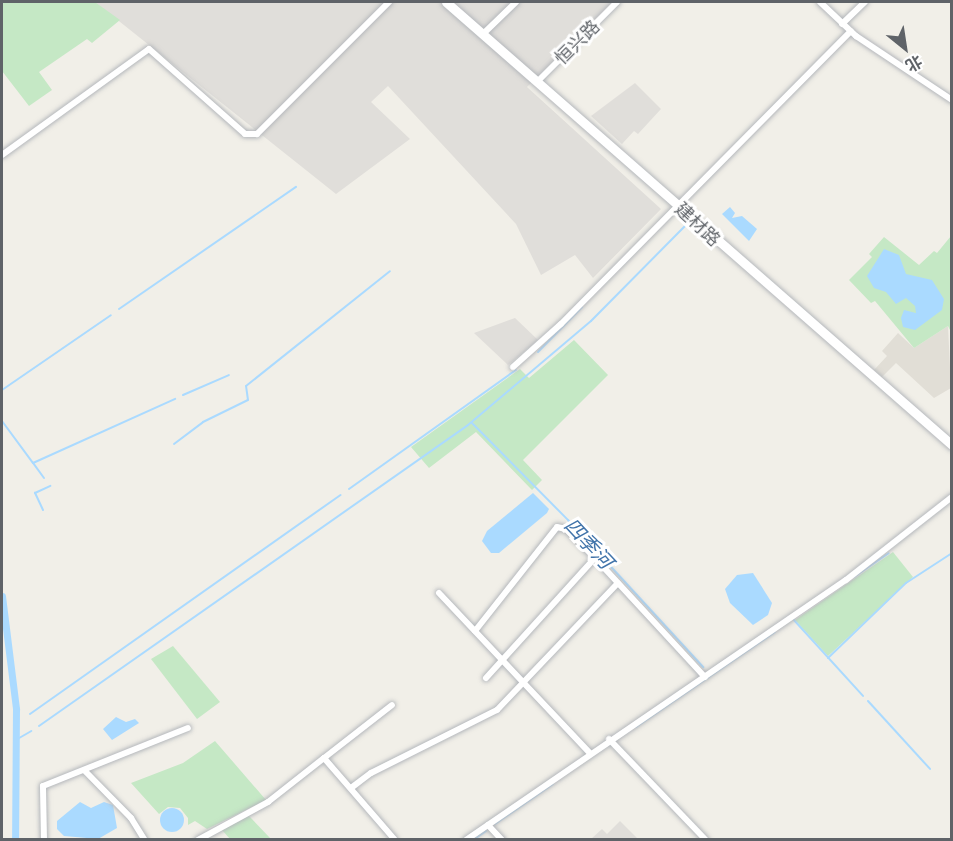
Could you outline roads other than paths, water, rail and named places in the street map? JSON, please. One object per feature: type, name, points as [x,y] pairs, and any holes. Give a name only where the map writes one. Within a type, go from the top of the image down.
[{"type":"street","points":[[2,155],[149,49],[245,134],[257,134],[389,2]]},
{"type":"street","name":"建材路","points":[[446,2],[951,445]]},
{"type":"street","points":[[483,34],[516,2]]},
{"type":"street","name":"恒兴路","points":[[537,82],[617,2]]},
{"type":"street","points":[[820,2],[851,31],[951,100]]},
{"type":"street","points":[[842,24],[865,2]]},
{"type":"street","points":[[513,367],[561,324],[676,204],[724,160],[851,31]]},
{"type":"street","points":[[466,840],[589,752],[705,677],[846,580],[951,497]]},
{"type":"street","points":[[475,632],[557,527],[566,529],[595,558],[705,677]]},
{"type":"street","points":[[486,678],[595,558]]},
{"type":"street","points":[[351,788],[371,773],[488,717],[510,701],[618,583]]},
{"type":"street","points":[[439,593],[503,658],[589,752]]},
{"type":"street","points":[[198,840],[268,802],[392,705]]},
{"type":"street","points":[[44,840],[43,786],[188,728]]},
{"type":"street","points":[[609,740],[706,840]]},
{"type":"street","points":[[324,758],[395,840]]},
{"type":"street","points":[[85,771],[131,818],[145,840]]},
{"type":"street","points":[[488,825],[502,840]]},
{"type":"water","points":[[730,207],[735,213],[732,218],[742,216],[757,229],[749,241],[722,214]]},
{"type":"water","points":[[884,249],[899,255],[906,274],[932,280],[944,299],[942,310],[915,330],[903,327],[901,318],[904,310],[916,313],[915,306],[906,298],[896,304],[886,292],[874,288],[867,276]]},
{"type":"water","points":[[533,493],[549,509],[547,513],[499,553],[491,553],[482,541],[487,531]]},
{"type":"water","points":[[753,573],[772,603],[768,615],[753,625],[730,603],[725,589],[737,575]]},
{"type":"water","points":[[116,717],[126,722],[135,719],[139,723],[112,740],[103,729]]},
{"type":"water","points":[[80,802],[91,808],[104,802],[113,805],[117,828],[98,839],[64,836],[57,829],[57,821]]},
{"type":"water","points":[[172,808],[177,809],[183,815],[183,825],[177,831],[172,832],[167,831],[161,825],[160,820],[161,815],[167,809]]},
{"type":"waterway","points":[[119,309],[296,187]]},
{"type":"waterway","points":[[39,726],[468,425],[591,321],[685,226]]},
{"type":"waterway","points":[[174,444],[203,422],[248,400],[246,386],[390,271]]},
{"type":"waterway","points":[[538,352],[582,307]]},
{"type":"waterway","points":[[2,390],[111,315]]},
{"type":"waterway","points":[[349,489],[516,370]]},
{"type":"waterway","points":[[183,395],[229,375]]},
{"type":"waterway","points":[[44,478],[33,463],[175,399]]},
{"type":"waterway","points":[[2,421],[33,463]]},
{"type":"waterway","name":"四季河","points":[[472,423],[568,520],[703,667]]},
{"type":"waterway","points":[[43,510],[35,493],[50,486]]},
{"type":"waterway","points":[[30,714],[341,495]]},
{"type":"waterway","points":[[854,577],[889,553]]},
{"type":"waterway","points":[[828,658],[906,583],[952,553]]},
{"type":"waterway","points":[[2,596],[16,709],[15,840]]},
{"type":"waterway","points":[[793,619],[863,696]]},
{"type":"waterway","name":"四季河","points":[[636,727],[775,632]]},
{"type":"waterway","points":[[868,701],[930,769]]},
{"type":"waterway","points":[[14,741],[31,731]]},
{"type":"waterway","points":[[495,824],[553,784]]},
{"type":"waterway","points":[[473,840],[486,831]]}]
